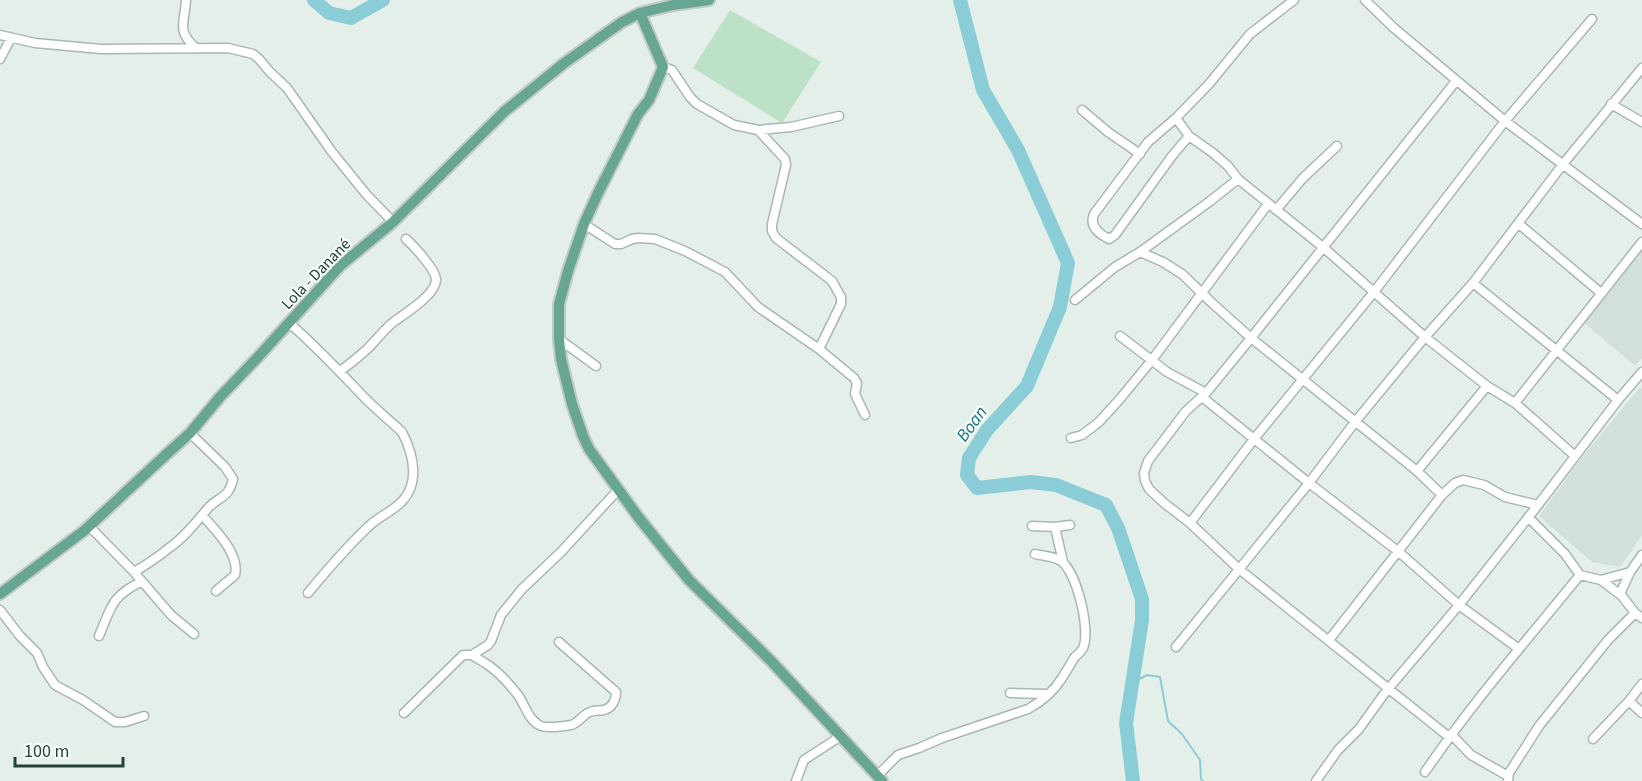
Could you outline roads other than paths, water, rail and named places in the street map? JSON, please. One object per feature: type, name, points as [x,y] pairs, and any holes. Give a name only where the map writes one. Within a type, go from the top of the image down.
[{"type":"main road","name":"Lola - Danané","points":[[0,594],[89,526],[190,433],[340,266],[393,222],[505,111],[563,64],[622,22],[640,13],[709,0]]},
{"type":"main road","points":[[640,13],[663,67],[598,193],[567,271],[560,304],[559,339],[561,359],[572,404],[589,449],[658,543],[699,591],[772,662],[879,779]]},
{"type":"street","points":[[186,0],[183,32],[186,40],[195,47]]},
{"type":"street","points":[[1189,136],[1115,235],[1107,238],[1101,235],[1094,227],[1092,218],[1148,142],[1176,118],[1209,84],[1250,34],[1294,0]]},
{"type":"street","points":[[1365,0],[1394,28],[1505,121],[1642,224]]},
{"type":"street","points":[[1190,523],[1254,439],[1374,292],[1505,121],[1592,19]]},
{"type":"street","points":[[0,35],[35,43],[101,48],[228,48],[253,54],[287,88],[332,152],[366,194],[393,222]]},
{"type":"street","points":[[0,59],[11,38]]},
{"type":"street","points":[[663,67],[672,70],[690,97],[704,109],[734,125],[758,130],[791,127],[840,116]]},
{"type":"street","points":[[1176,647],[1309,483],[1355,422],[1473,283],[1563,164],[1642,68]]},
{"type":"street","points":[[1456,81],[1251,338],[1204,395],[1186,411],[1148,461],[1144,473],[1145,481],[1149,489],[1190,523],[1239,569],[1472,755],[1508,779],[1539,726],[1608,640],[1639,616],[1620,594],[1601,580],[1580,575],[1528,517]]},
{"type":"street","points":[[1611,104],[1642,122]]},
{"type":"street","points":[[1083,110],[1108,132],[1140,154]]},
{"type":"street","points":[[1176,118],[1189,136],[1228,166],[1238,179],[1324,248],[1425,337],[1487,386],[1515,403],[1575,456]]},
{"type":"street","points":[[758,130],[785,159],[786,165],[772,231],[776,238],[832,281],[841,297],[841,304],[819,349]]},
{"type":"street","points":[[1276,210],[1303,178],[1336,146]]},
{"type":"street","points":[[1075,300],[1115,267],[1140,252],[1238,179]]},
{"type":"street","points":[[1071,438],[1082,435],[1099,422],[1152,360],[1268,204]]},
{"type":"street","points":[[584,224],[615,244],[638,238],[655,239],[685,251],[725,272],[758,307],[819,349],[855,378],[857,383],[855,394],[865,415]]},
{"type":"street","points":[[1519,224],[1601,293]]},
{"type":"street","points":[[340,371],[366,351],[391,324],[425,298],[435,286],[436,278],[433,272],[418,249],[406,239]]},
{"type":"street","points":[[1515,403],[1642,242]]},
{"type":"street","points":[[1140,252],[1163,262],[1182,274],[1251,338],[1418,471],[1442,495]]},
{"type":"street","points":[[1473,283],[1618,400]]},
{"type":"street","points":[[289,323],[402,432],[414,474],[411,487],[399,504],[370,525],[309,593]]},
{"type":"street","points":[[1120,336],[1167,372],[1204,395],[1254,439],[1399,552],[1459,604],[1519,649]]},
{"type":"street","points":[[559,339],[596,366]]},
{"type":"street","points":[[1316,781],[1338,750],[1359,729],[1389,688],[1539,506],[1618,400],[1641,374]]},
{"type":"street","points":[[1418,471],[1487,386]]},
{"type":"street","points":[[134,573],[170,548],[229,490],[233,479],[225,467],[190,433]]},
{"type":"street","points":[[1329,640],[1442,495],[1455,483],[1463,480],[1477,482],[1505,497],[1539,506]]},
{"type":"street","points":[[404,713],[463,655],[472,655],[491,641],[501,615],[522,590],[561,552],[618,490]]},
{"type":"street","points":[[202,516],[230,550],[236,567],[235,575],[216,591]]},
{"type":"street","points":[[1032,526],[1070,525]]},
{"type":"street","points":[[89,526],[171,615],[194,634]]},
{"type":"street","points":[[879,779],[898,755],[1028,709],[1037,704],[1058,684],[1084,646],[1084,614],[1072,575],[1063,562],[1055,527]]},
{"type":"street","points":[[1035,554],[1063,562]]},
{"type":"street","points":[[1620,594],[1630,572],[1642,555]]},
{"type":"street","points":[[1601,580],[1630,572]]},
{"type":"street","points":[[1425,772],[1450,736],[1580,575]]},
{"type":"street","points":[[99,636],[112,604],[128,588],[141,582]]},
{"type":"street","points":[[0,610],[37,653],[55,685],[115,722],[125,722],[144,716]]},
{"type":"street","points":[[472,655],[499,674],[518,695],[531,718],[539,726],[572,725],[584,714],[607,709],[616,700],[616,692],[559,642]]},
{"type":"street","points":[[1593,739],[1642,684]]},
{"type":"street","points":[[1010,693],[1048,694]]},
{"type":"street","points":[[1629,701],[1642,713]]},
{"type":"street","points":[[796,781],[804,760],[841,736]]},
{"type":"waterway","name":"Boan","points":[[314,0],[329,13],[351,18],[383,0]]},
{"type":"waterway","name":"Boan","points":[[960,0],[983,90],[1018,150],[1068,263],[1060,307],[1027,386],[987,430],[969,458],[967,475],[977,488],[1031,482],[1056,485],[1106,505],[1118,528],[1142,599],[1142,620],[1126,723],[1133,781]]},
{"type":"waterway","points":[[1132,683],[1147,675],[1160,677],[1168,721],[1182,734],[1200,760],[1203,781]]}]
